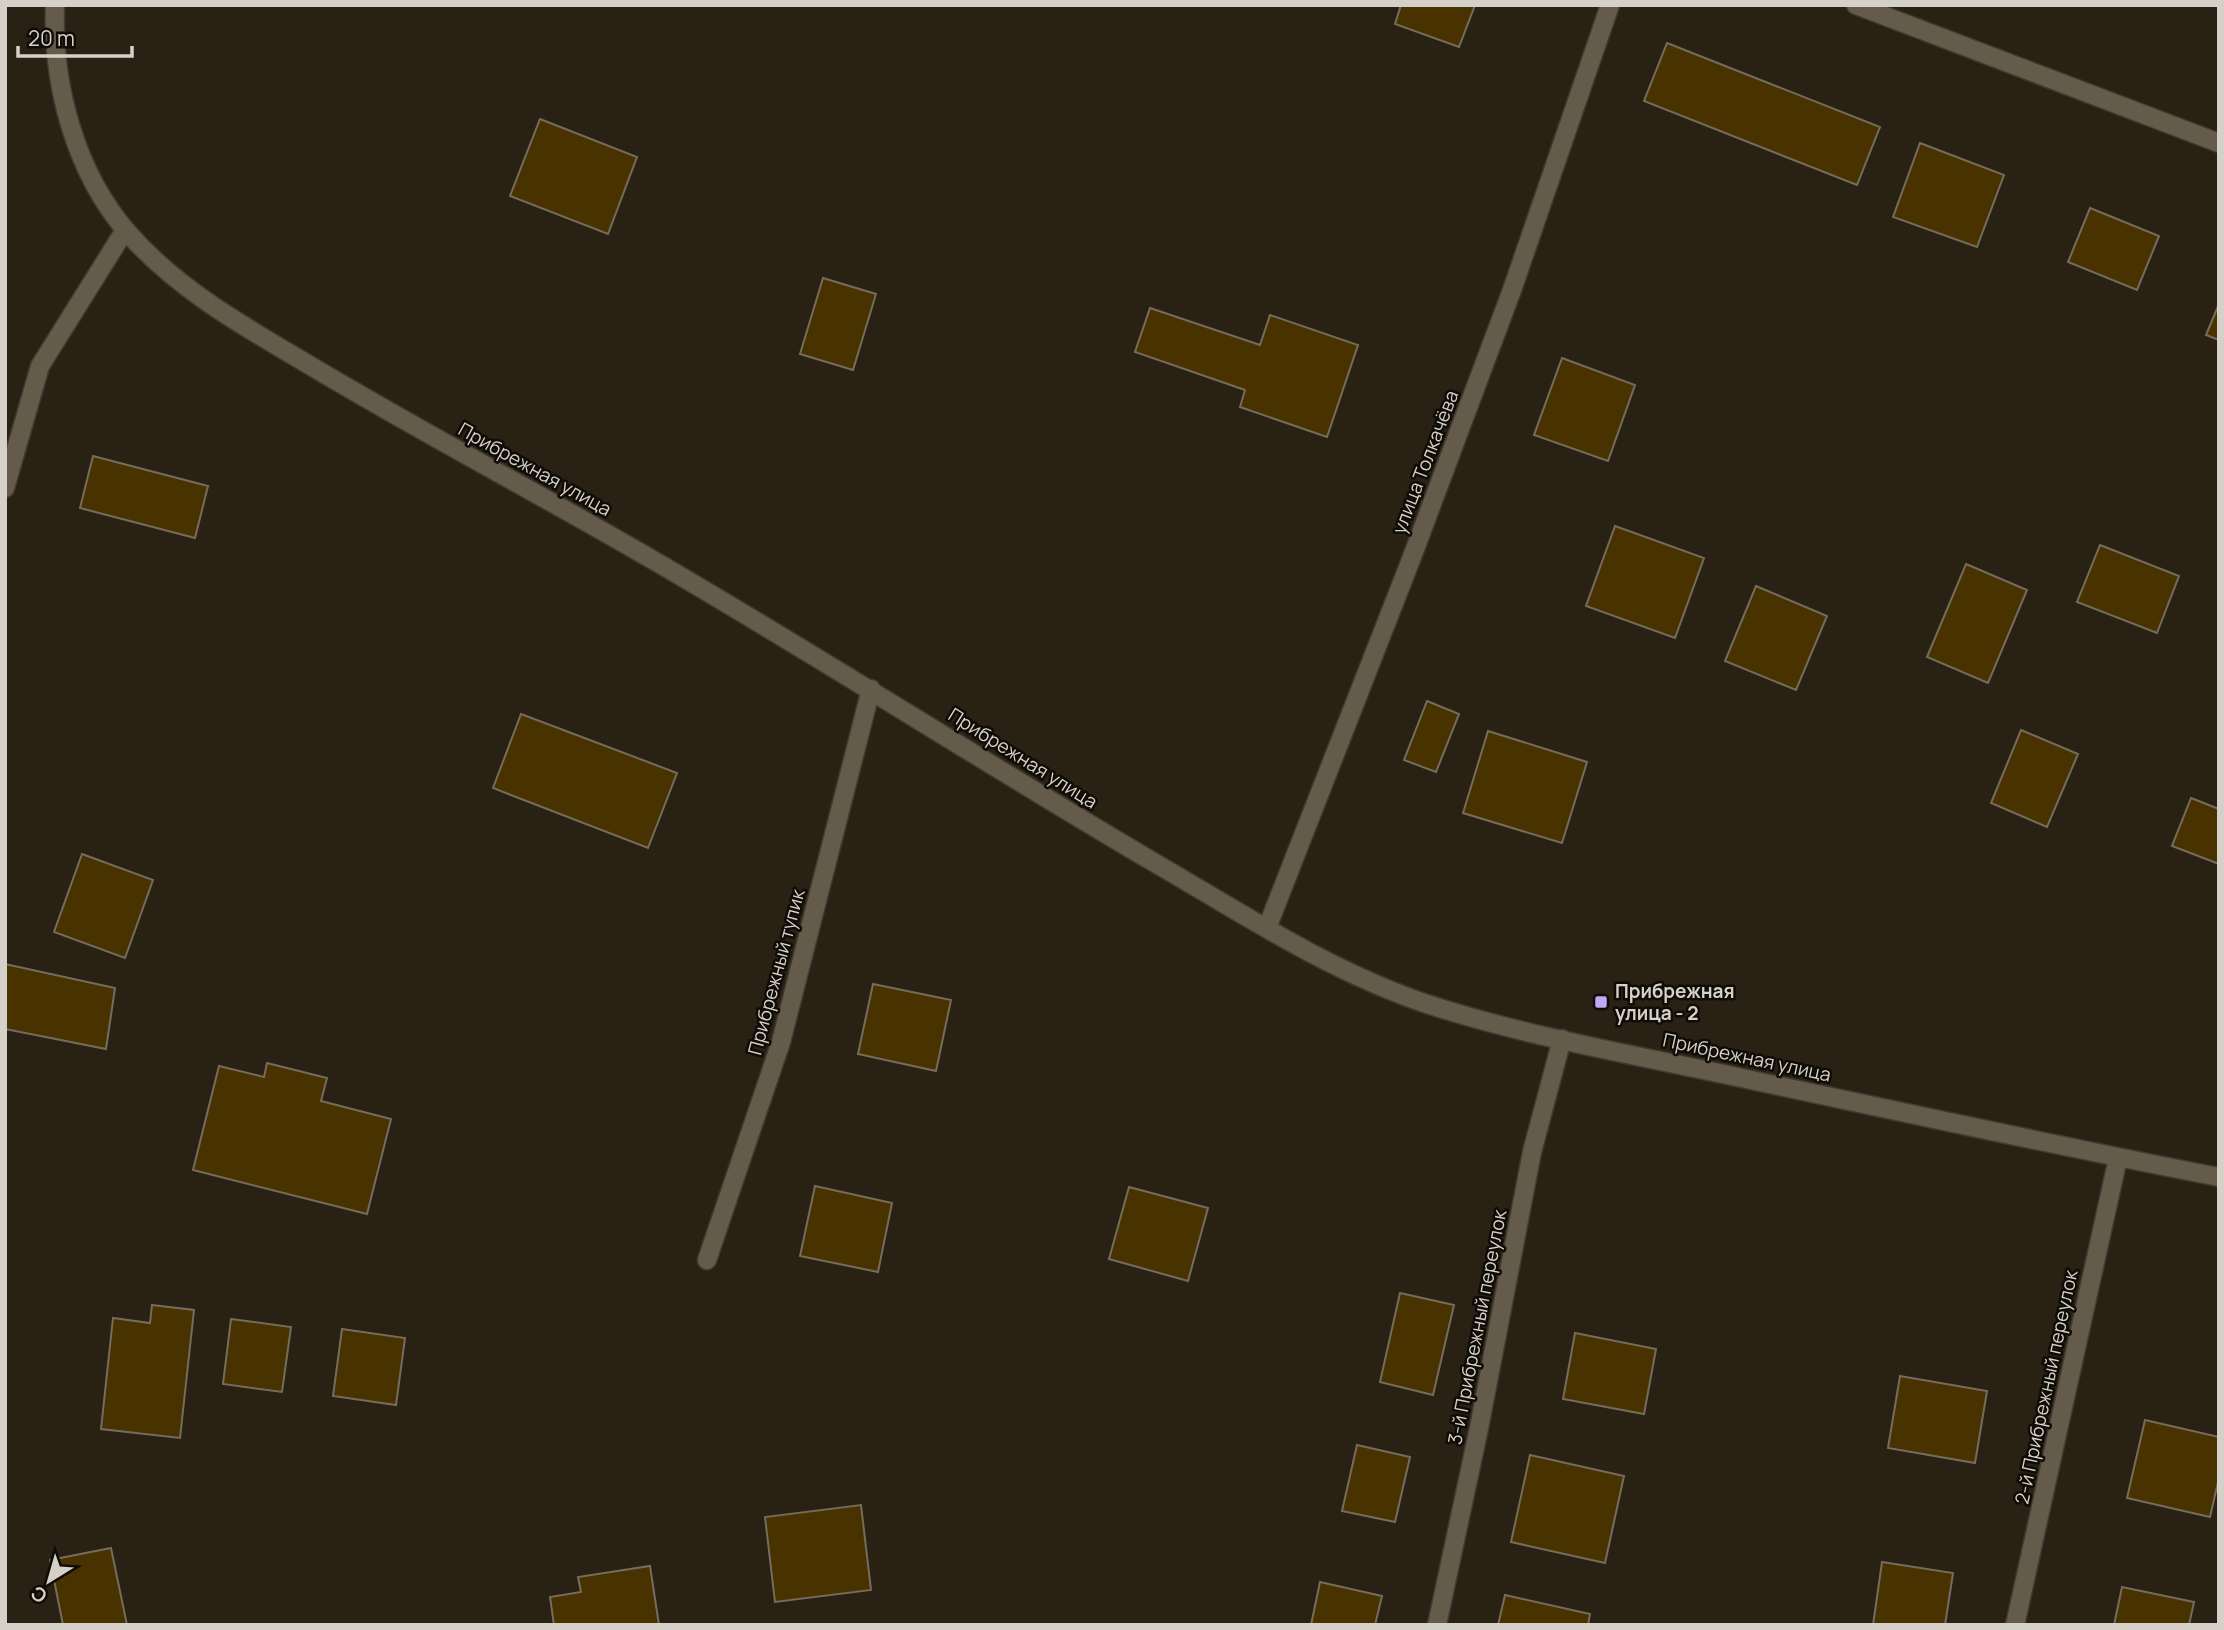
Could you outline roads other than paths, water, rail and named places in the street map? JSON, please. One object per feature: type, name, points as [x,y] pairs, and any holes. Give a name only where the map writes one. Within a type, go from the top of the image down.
[{"type":"street","name":"Прибрежная улица","points":[[55,5],[56,67],[78,150],[95,189],[125,230],[152,258],[220,312],[649,558],[871,689],[1080,818],[1333,964],[1422,1002],[1562,1039],[2118,1158],[2219,1177]]},
{"type":"street","name":"улица Толкачёва","points":[[1267,928],[1412,558],[1497,328],[1610,5]]},
{"type":"street","points":[[1856,5],[2219,143]]},
{"type":"street","points":[[5,488],[40,366],[125,230]]},
{"type":"street","name":"Прибрежный тупик","points":[[707,1260],[781,1042],[871,689]]},
{"type":"street","name":"3-й Прибрежный переулок","points":[[1437,1625],[1479,1428],[1532,1152],[1562,1039]]},
{"type":"street","name":"2-й Прибрежный переулок","points":[[2015,1625],[2118,1158]]},
{"type":"place","name":"Прибрежная улица - 2","points":[[1601,1002]]}]
